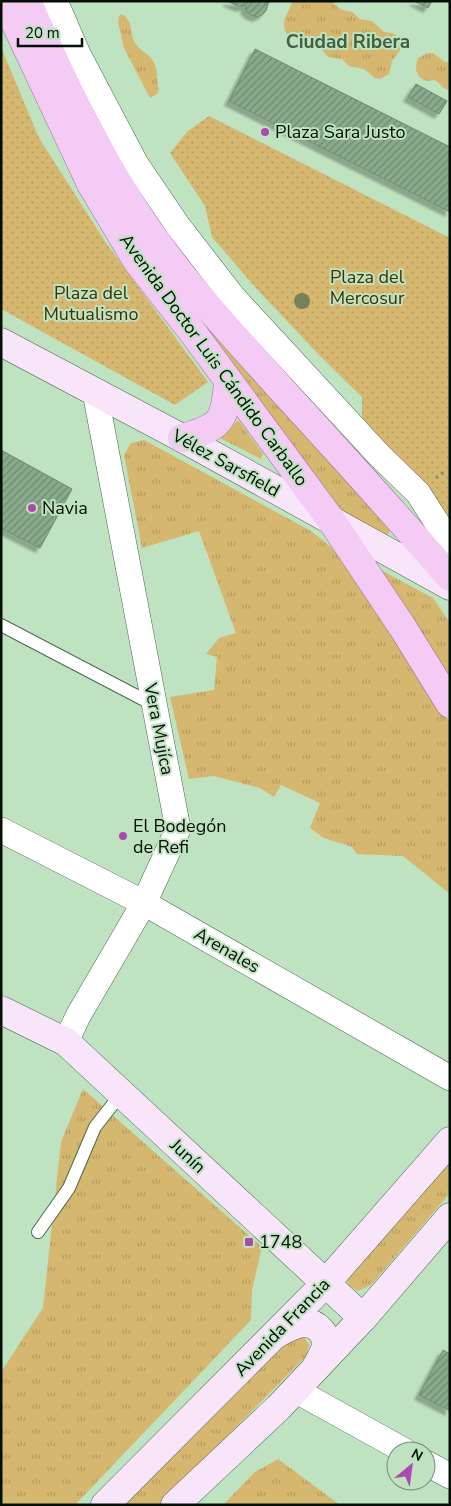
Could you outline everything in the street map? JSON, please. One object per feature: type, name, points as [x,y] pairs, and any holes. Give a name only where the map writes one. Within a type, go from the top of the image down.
[{"type":"main road","name":"Avenida Doctor Luis Cándido Carballo","points":[[5,1],[91,184],[137,261],[191,330],[331,520],[403,628],[450,704]]},
{"type":"main road","name":"Avenida Doctor Luis Cándido Carballo","points":[[27,1],[52,57],[110,171],[158,244],[216,316],[450,577]]},
{"type":"main road","name":"Vélez Sarsfield","points":[[1,342],[182,438],[450,586]]},
{"type":"main road","points":[[182,438],[205,432],[218,422],[226,408],[228,382]]},
{"type":"main road","name":"Junín","points":[[1,1010],[66,1042],[363,1318]]},
{"type":"main road","name":"Avenida Francia","points":[[105,1505],[325,1284],[450,1141]]},
{"type":"main road","points":[[175,1505],[295,1390],[363,1318],[450,1217]]},
{"type":"main road","points":[[276,1333],[303,1323],[310,1323],[318,1328],[324,1335],[325,1348],[316,1368]]},
{"type":"street","points":[[55,1],[78,54],[136,164],[178,226],[234,297],[378,454],[418,493],[450,543]]},
{"type":"street","name":"Vera Mujíca","points":[[66,1042],[78,1016],[144,903],[178,829],[95,392]]},
{"type":"street","name":"Arenales","points":[[1,830],[144,903],[450,1078]]},
{"type":"street","points":[[295,1390],[387,1441]]},
{"type":"street","points":[[436,1468],[450,1476]]},
{"type":"lane","points":[[1,625],[154,705]]},
{"type":"lane","points":[[38,1232],[69,1188],[95,1127],[121,1094]]},
{"type":"green space","points":[[292,1],[332,2],[340,9],[352,12],[360,19],[372,21],[384,32],[397,36],[401,46],[392,61],[389,74],[380,79],[375,78],[364,69],[349,66],[342,59],[328,57],[320,48],[312,47],[298,37],[287,34],[284,22]]},
{"type":"green space","points":[[121,14],[128,19],[136,45],[151,58],[155,65],[159,89],[157,94],[150,98],[124,48],[118,22]]},
{"type":"green space","name":"Plaza del Mutualismo","points":[[1,47],[39,138],[106,243],[208,382],[175,405],[1,309]]},
{"type":"green space","points":[[428,53],[433,53],[445,62],[450,62],[450,90],[444,88],[435,80],[424,80],[417,72],[418,58]]},
{"type":"green space","name":"Plaza del Mercosur","points":[[209,116],[450,238],[450,528],[362,422],[362,397],[319,355],[255,287],[212,237],[205,206],[170,153],[188,131]]},
{"type":"green space","points":[[151,253],[393,526],[387,536],[332,506]]},
{"type":"green space","points":[[238,420],[263,454],[261,459],[220,438]]},
{"type":"green space","points":[[144,440],[311,531],[331,547],[413,659],[450,723],[450,894],[403,856],[357,854],[352,847],[324,838],[310,828],[320,803],[281,785],[274,797],[260,788],[214,776],[189,779],[170,697],[214,690],[217,657],[206,654],[219,638],[236,633],[199,531],[142,548],[124,455],[131,443]]},
{"type":"green space","points":[[381,570],[433,598],[450,623],[450,683]]},
{"type":"green space","points":[[83,1089],[262,1247],[252,1290],[251,1320],[75,1505],[1,1505],[1,1372],[43,1308],[61,1142]]},
{"type":"green space","points":[[450,1154],[450,1193],[371,1285],[358,1291],[349,1286],[346,1278]]},
{"type":"green space","points":[[303,1336],[309,1344],[308,1354],[159,1505],[119,1505],[284,1337]]},
{"type":"green space","points":[[278,1459],[340,1505],[223,1505],[255,1472]]},
{"type":"building","points":[[227,1],[251,1],[247,5],[240,7]]},
{"type":"building","points":[[251,1],[269,1],[266,11],[257,17],[251,15],[246,11],[245,5]]},
{"type":"building","points":[[414,1],[432,1],[428,8]]},
{"type":"building","points":[[255,49],[450,147],[450,212],[229,101]]},
{"type":"building","points":[[416,84],[447,101],[439,114],[408,97]]},
{"type":"building","name":"Navia","points":[[1,450],[72,489],[40,548],[1,528]]},
{"type":"building","points":[[443,1350],[450,1354],[450,1411],[419,1395]]},
{"type":"place","name":"Plaza Sara Justo","points":[[265,132]]},
{"type":"place","name":"Navia","points":[[32,508]]},
{"type":"place","name":"El Bodegón de Refi","points":[[123,836]]},
{"type":"place","name":"1748","points":[[249,1242]]},
{"type":"district","name":"Ciudad Ribera","points":[[348,41]]}]
